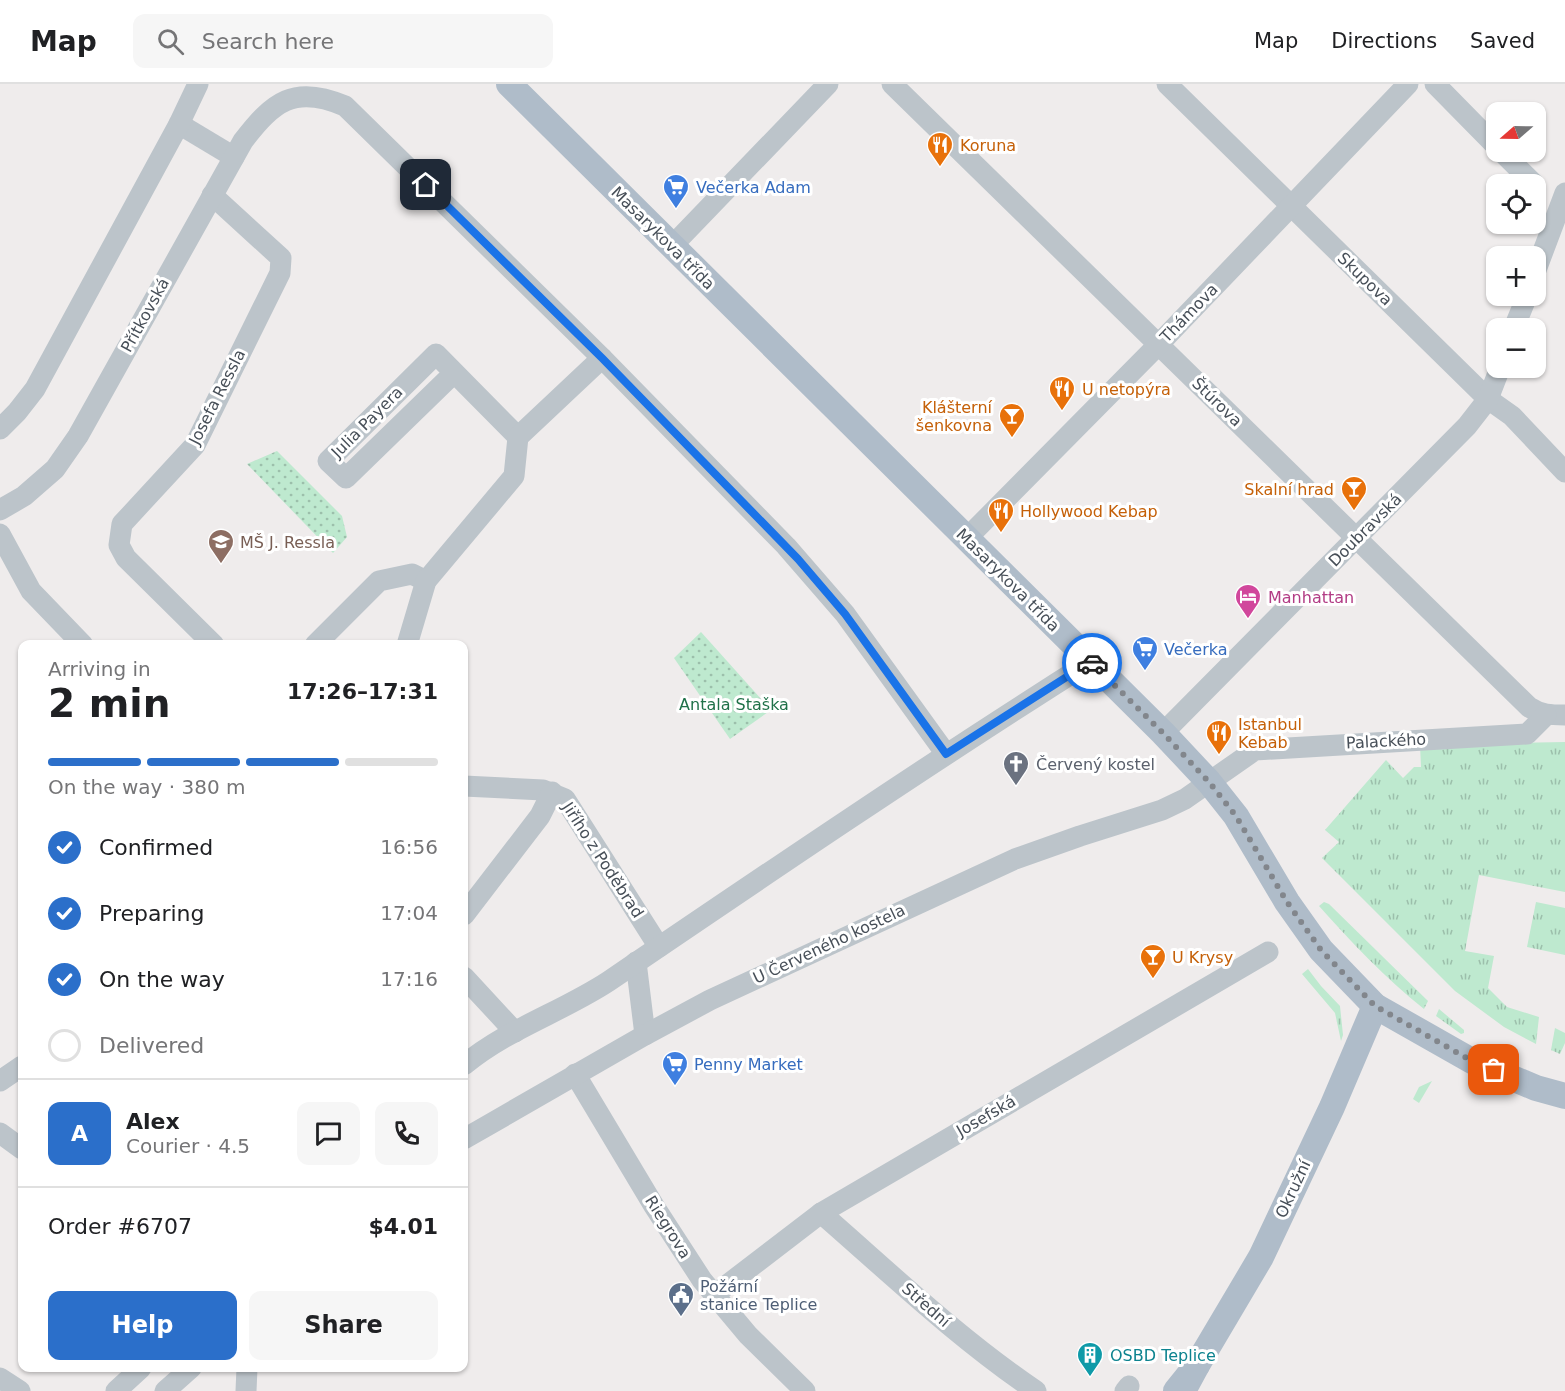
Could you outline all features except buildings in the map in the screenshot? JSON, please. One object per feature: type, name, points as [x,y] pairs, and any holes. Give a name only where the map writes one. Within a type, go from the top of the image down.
[{"type":"main road","name":"Masarykova třída","points":[[508,84],[1163,733],[1209,782],[1236,816],[1287,902],[1321,950],[1375,1006],[1472,1061],[1536,1088],[1565,1096]]},
{"type":"main road","name":"Okružní","points":[[1183,1391],[1261,1257],[1332,1107],[1375,1006]]},
{"type":"main road","name":"Okružní","points":[[1176,1391],[1197,1365]]},
{"type":"street","points":[[181,118],[192,84]]},
{"type":"street","points":[[0,429],[35,389],[198,84]]},
{"type":"street","points":[[181,118],[204,84]]},
{"type":"street","points":[[181,118],[211,84]]},
{"type":"street","points":[[672,246],[828,84]]},
{"type":"street","name":"Štúrova","points":[[892,84],[1529,707],[1537,712],[1555,715]]},
{"type":"street","name":"Skupova","points":[[1167,84],[1488,399],[1512,416],[1565,472]]},
{"type":"street","name":"Thámova","points":[[966,539],[1158,345],[1408,84]]},
{"type":"street","points":[[1435,84],[1486,136]]},
{"type":"street","name":"Přítkovská","points":[[0,510],[24,496],[55,469],[78,436],[243,141],[272,104],[287,92],[301,88],[318,91],[336,100],[602,358]]},
{"type":"street","points":[[181,118],[234,157]]},
{"type":"street","points":[[1512,162],[1524,174]]},
{"type":"street","points":[[1545,246],[1562,199],[1546,191]]},
{"type":"street","name":"Josefa Ressla","points":[[209,640],[126,558],[119,545],[122,524],[195,445],[280,273],[281,258],[212,195]]},
{"type":"street","name":"Julia Payera","points":[[454,373],[346,478],[328,461],[436,354],[518,437]]},
{"type":"street","points":[[408,640],[426,581],[514,476],[518,437],[602,358],[798,559],[845,614],[946,754]]},
{"type":"street","name":"Doubravská","points":[[1163,733],[1467,426],[1488,399],[1496,378]]},
{"type":"street","points":[[0,534],[31,591],[78,640]]},
{"type":"street","points":[[320,640],[380,581],[412,574],[426,581]]},
{"type":"street","points":[[468,1062],[488,1046],[575,1002],[636,963],[946,754],[1090,662]]},
{"type":"street","name":"Palackého","points":[[1209,782],[1255,750],[1527,734],[1555,715]]},
{"type":"street","name":"U Červeného kostela","points":[[468,1137],[575,1074],[710,1000],[1015,859],[1162,810],[1209,782]]},
{"type":"street","name":"Jiřího z Poděbrad","points":[[468,786],[525,788],[562,796],[568,802],[659,947]]},
{"type":"street","points":[[468,910],[540,816],[552,792]]},
{"type":"street","name":"Josefská","points":[[714,1295],[821,1213],[1268,952]]},
{"type":"street","points":[[636,963],[645,1035]]},
{"type":"street","points":[[468,981],[515,1032]]},
{"type":"street","points":[[0,1081],[18,1069]]},
{"type":"street","name":"Riegrova","points":[[575,1074],[654,1206],[714,1295],[748,1335],[805,1391]]},
{"type":"street","points":[[0,1133],[18,1146]]},
{"type":"street","name":"Střední","points":[[821,1213],[1004,1370],[1036,1391]]},
{"type":"street","points":[[116,1391],[137,1372]]},
{"type":"street","points":[[165,1391],[186,1372]]},
{"type":"street","points":[[246,1391],[247,1372]]},
{"type":"street","points":[[0,1378],[20,1391]]},
{"type":"green space","points":[[277,451],[342,516],[347,537],[333,553],[247,464]]},
{"type":"green space","name":"Antala Staška","points":[[701,632],[771,710],[730,739],[674,658]]},
{"type":"green space","points":[[1565,742],[1565,892],[1479,875],[1465,951],[1494,956],[1488,988],[1507,1007],[1539,1017],[1536,1044],[1504,1027],[1455,991],[1322,858],[1339,842],[1325,830],[1386,760],[1403,778],[1414,767],[1421,767],[1420,745]]},
{"type":"green space","points":[[1324,902],[1329,904],[1428,1001],[1424,1009],[1382,973],[1344,933],[1319,906]]},
{"type":"green space","points":[[1536,902],[1565,908],[1565,955],[1527,947]]},
{"type":"green space","points":[[1308,969],[1340,1006],[1343,1035],[1341,1041],[1335,1013],[1302,974]]},
{"type":"green space","points":[[1439,1009],[1464,1030],[1464,1033],[1461,1034],[1436,1016]]},
{"type":"green space","points":[[1555,1028],[1565,1033],[1565,1043],[1560,1054],[1551,1050]]},
{"type":"green space","points":[[1432,1081],[1419,1103],[1413,1099],[1419,1087]]},
{"type":"way so far","points":[[1092,663],[1209,782],[1236,816],[1287,902],[1321,950],[1375,1006],[1472,1061],[1494,1070]]},
{"type":"place","name":"Koruna","points":[[940,168]]},
{"type":"place","name":"Večerka Adam","points":[[676,210]]},
{"type":"place","name":"U netopýra","points":[[1062,412]]},
{"type":"place","name":"Klášterní šenkovna","points":[[1012,439]]},
{"type":"place","name":"Skalní hrad","points":[[1354,512]]},
{"type":"place","name":"Hollywood Kebap","points":[[1001,534]]},
{"type":"place","name":"MŠ J. Ressla","points":[[221,565]]},
{"type":"place","name":"Manhattan","points":[[1248,620]]},
{"type":"place","name":"Večerka","points":[[1145,672]]},
{"type":"place","name":"Istanbul Kebab","points":[[1219,756]]},
{"type":"place","name":"Červený kostel","points":[[1016,787]]},
{"type":"place","name":"U Krysy","points":[[1153,980]]},
{"type":"place","name":"Penny Market","points":[[675,1087]]},
{"type":"place","name":"Požární stanice Teplice","points":[[681,1318]]},
{"type":"place","name":"OSBD Teplice","points":[[1090,1378]]},
{"type":"route","points":[[426,185],[602,358],[798,559],[845,614],[946,754],[1035,696],[1090,662],[1092,663]]}]
